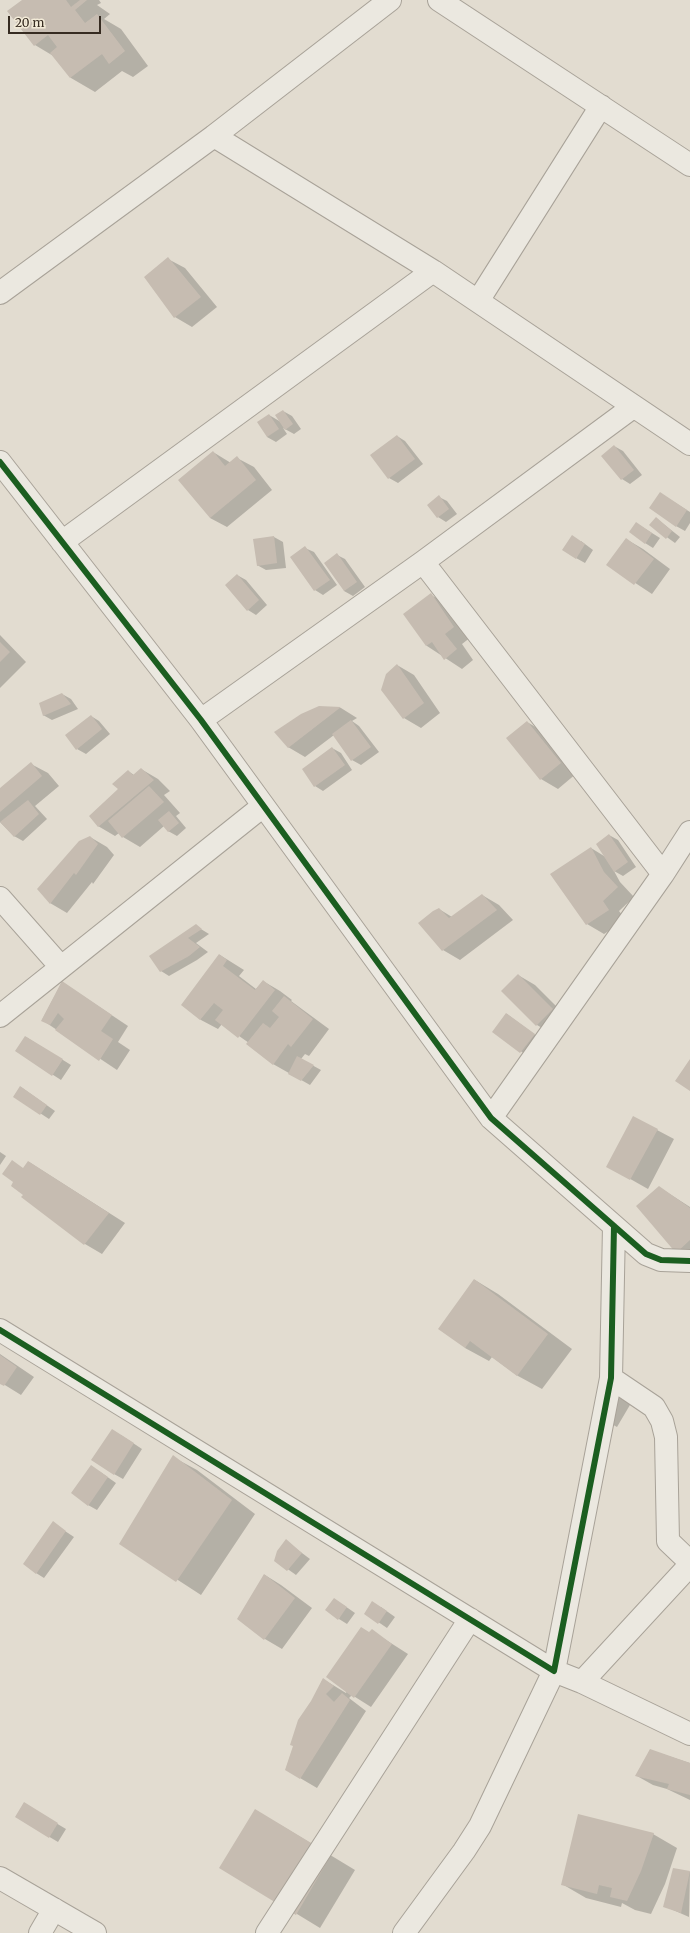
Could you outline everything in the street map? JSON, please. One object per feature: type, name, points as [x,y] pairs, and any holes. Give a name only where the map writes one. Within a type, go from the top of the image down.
[{"type":"street","points":[[0,293],[214,136],[390,0]]},
{"type":"street","points":[[439,0],[690,165]]},
{"type":"street","points":[[478,301],[601,106]]},
{"type":"street","points":[[214,136],[433,271],[632,407],[690,444]]},
{"type":"street","points":[[62,542],[433,271]]},
{"type":"street","points":[[201,720],[423,562],[632,407]]},
{"type":"street","points":[[0,462],[201,720],[491,1118],[646,1254],[661,1260],[690,1261]]},
{"type":"street","points":[[423,562],[663,874]]},
{"type":"street","points":[[0,1016],[263,806]]},
{"type":"street","points":[[491,1118],[663,874],[690,832]]},
{"type":"street","points":[[0,898],[61,967]]},
{"type":"street","points":[[404,1933],[464,1851],[480,1826],[554,1671],[611,1378],[614,1226]]},
{"type":"street","points":[[0,1330],[554,1671],[582,1682],[690,1734]]},
{"type":"street","points":[[582,1682],[690,1563],[668,1541],[666,1437],[662,1421],[654,1407],[611,1378]]},
{"type":"street","points":[[267,1933],[470,1619]]},
{"type":"street","points":[[0,1878],[95,1933]]},
{"type":"street","points":[[40,1933],[54,1909]]},
{"type":"building","points":[[22,0],[66,0],[71,7],[80,0],[87,0],[75,10],[85,23],[97,14],[125,51],[109,64],[102,54],[70,78],[50,53],[57,47],[48,35],[34,46],[7,11]]},
{"type":"building","points":[[168,257],[201,297],[174,318],[144,277]]},
{"type":"building","points":[[283,410],[293,424],[285,430],[275,415]]},
{"type":"building","points":[[269,414],[279,429],[267,437],[257,422]]},
{"type":"building","points":[[397,435],[415,459],[388,479],[370,455]]},
{"type":"building","points":[[614,445],[634,470],[621,480],[601,456]]},
{"type":"building","points":[[213,451],[225,466],[237,456],[256,480],[210,518],[178,480]]},
{"type":"building","points":[[660,492],[687,510],[676,527],[649,508]]},
{"type":"building","points":[[439,495],[449,509],[437,518],[427,505]]},
{"type":"building","points":[[656,517],[672,531],[666,539],[649,525]]},
{"type":"building","points":[[636,522],[652,533],[645,544],[629,532]]},
{"type":"building","points":[[572,535],[585,544],[576,559],[562,550]]},
{"type":"building","points":[[274,536],[277,563],[257,566],[253,539]]},
{"type":"building","points":[[626,538],[654,559],[634,585],[606,565]]},
{"type":"building","points":[[305,546],[330,580],[314,591],[290,557]]},
{"type":"building","points":[[337,553],[357,582],[344,591],[324,563]]},
{"type":"building","points":[[237,574],[259,600],[247,611],[225,585]]},
{"type":"building","points":[[431,593],[454,627],[445,634],[457,649],[444,660],[432,642],[426,646],[403,614]]},
{"type":"building","points":[[0,642],[10,652],[0,662]]},
{"type":"building","points":[[397,664],[424,703],[403,719],[381,690],[386,674]]},
{"type":"building","points":[[62,693],[71,704],[43,716],[39,703]]},
{"type":"building","points":[[319,706],[341,707],[288,748],[274,732],[301,714]]},
{"type":"building","points":[[91,715],[102,729],[76,750],[65,735]]},
{"type":"building","points":[[351,720],[371,747],[351,761],[332,734]]},
{"type":"building","points":[[527,721],[561,763],[540,780],[506,738]]},
{"type":"building","points":[[332,747],[345,765],[314,787],[302,769]]},
{"type":"building","points":[[31,762],[42,776],[0,812],[0,788]]},
{"type":"building","points":[[141,768],[154,780],[98,827],[89,816],[118,789],[112,784],[128,770],[133,775]]},
{"type":"building","points":[[149,786],[164,802],[122,838],[108,821]]},
{"type":"building","points":[[28,800],[39,814],[14,837],[0,822]]},
{"type":"building","points":[[169,811],[179,823],[168,832],[158,820]]},
{"type":"building","points":[[609,834],[628,862],[614,872],[596,844]]},
{"type":"building","points":[[90,836],[98,844],[76,875],[74,873],[50,904],[37,889],[79,841]]},
{"type":"building","points":[[591,847],[604,872],[618,887],[603,901],[609,910],[586,925],[550,874]]},
{"type":"building","points":[[482,894],[497,910],[442,951],[418,923],[439,908],[449,918]]},
{"type":"building","points":[[196,924],[202,929],[188,938],[200,947],[189,956],[160,972],[149,956]]},
{"type":"building","points":[[219,954],[227,960],[223,966],[255,990],[263,980],[275,990],[238,1038],[215,1020],[223,1010],[214,1003],[200,1020],[181,1005]]},
{"type":"building","points":[[518,974],[553,1009],[536,1026],[501,991]]},
{"type":"building","points":[[62,981],[112,1015],[101,1031],[113,1039],[99,1061],[55,1030],[64,1019],[58,1013],[50,1025],[41,1021]]},
{"type":"building","points":[[284,996],[313,1019],[291,1047],[288,1044],[273,1065],[246,1044],[263,1023],[270,1028],[279,1017],[272,1011]]},
{"type":"building","points":[[506,1013],[535,1034],[520,1053],[492,1032]]},
{"type":"building","points":[[25,1036],[63,1059],[52,1076],[15,1051]]},
{"type":"building","points":[[297,1056],[314,1065],[301,1081],[288,1074]]},
{"type":"building","points":[[690,1059],[690,1091],[675,1081]]},
{"type":"building","points":[[20,1086],[47,1105],[40,1115],[13,1097]]},
{"type":"building","points":[[633,1116],[658,1129],[630,1180],[606,1167]]},
{"type":"building","points":[[12,1160],[23,1168],[28,1161],[109,1213],[84,1245],[21,1197],[23,1195],[11,1186],[13,1182],[2,1174]]},
{"type":"building","points":[[659,1186],[690,1208],[690,1240],[676,1253],[636,1206]]},
{"type":"building","points":[[474,1279],[548,1334],[517,1376],[470,1341],[465,1348],[438,1329]]},
{"type":"building","points":[[0,1355],[17,1367],[4,1386],[0,1384]]},
{"type":"building","points":[[112,1429],[134,1443],[114,1475],[91,1460]]},
{"type":"building","points":[[173,1455],[232,1500],[176,1582],[119,1544]]},
{"type":"building","points":[[91,1465],[108,1477],[88,1506],[71,1493]]},
{"type":"building","points":[[53,1521],[66,1531],[36,1574],[23,1564]]},
{"type":"building","points":[[286,1539],[302,1553],[287,1571],[274,1561],[277,1551]]},
{"type":"building","points":[[264,1574],[295,1598],[264,1640],[237,1619]]},
{"type":"building","points":[[334,1598],[347,1607],[338,1620],[325,1610]]},
{"type":"building","points":[[372,1601],[387,1611],[378,1624],[364,1614]]},
{"type":"building","points":[[361,1627],[369,1632],[372,1629],[392,1644],[354,1698],[326,1677]]},
{"type":"building","points":[[323,1678],[334,1686],[326,1694],[334,1702],[342,1693],[350,1700],[300,1779],[285,1770],[293,1746],[290,1745],[298,1720],[311,1701]]},
{"type":"building","points":[[650,1749],[690,1763],[690,1795],[667,1789],[669,1784],[635,1776]]},
{"type":"building","points":[[24,1802],[58,1823],[49,1838],[15,1817]]},
{"type":"building","points":[[255,1809],[331,1855],[296,1915],[219,1868]]},
{"type":"building","points":[[578,1814],[654,1833],[641,1871],[627,1901],[610,1897],[612,1888],[599,1885],[597,1894],[561,1885]]},
{"type":"building","points":[[673,1868],[690,1871],[681,1913],[663,1907]]},
{"type":"cycle path","points":[[0,462],[201,720],[491,1118],[646,1254],[661,1260],[690,1261]]},
{"type":"cycle path","points":[[0,1330],[554,1671],[611,1378],[614,1226]]}]
